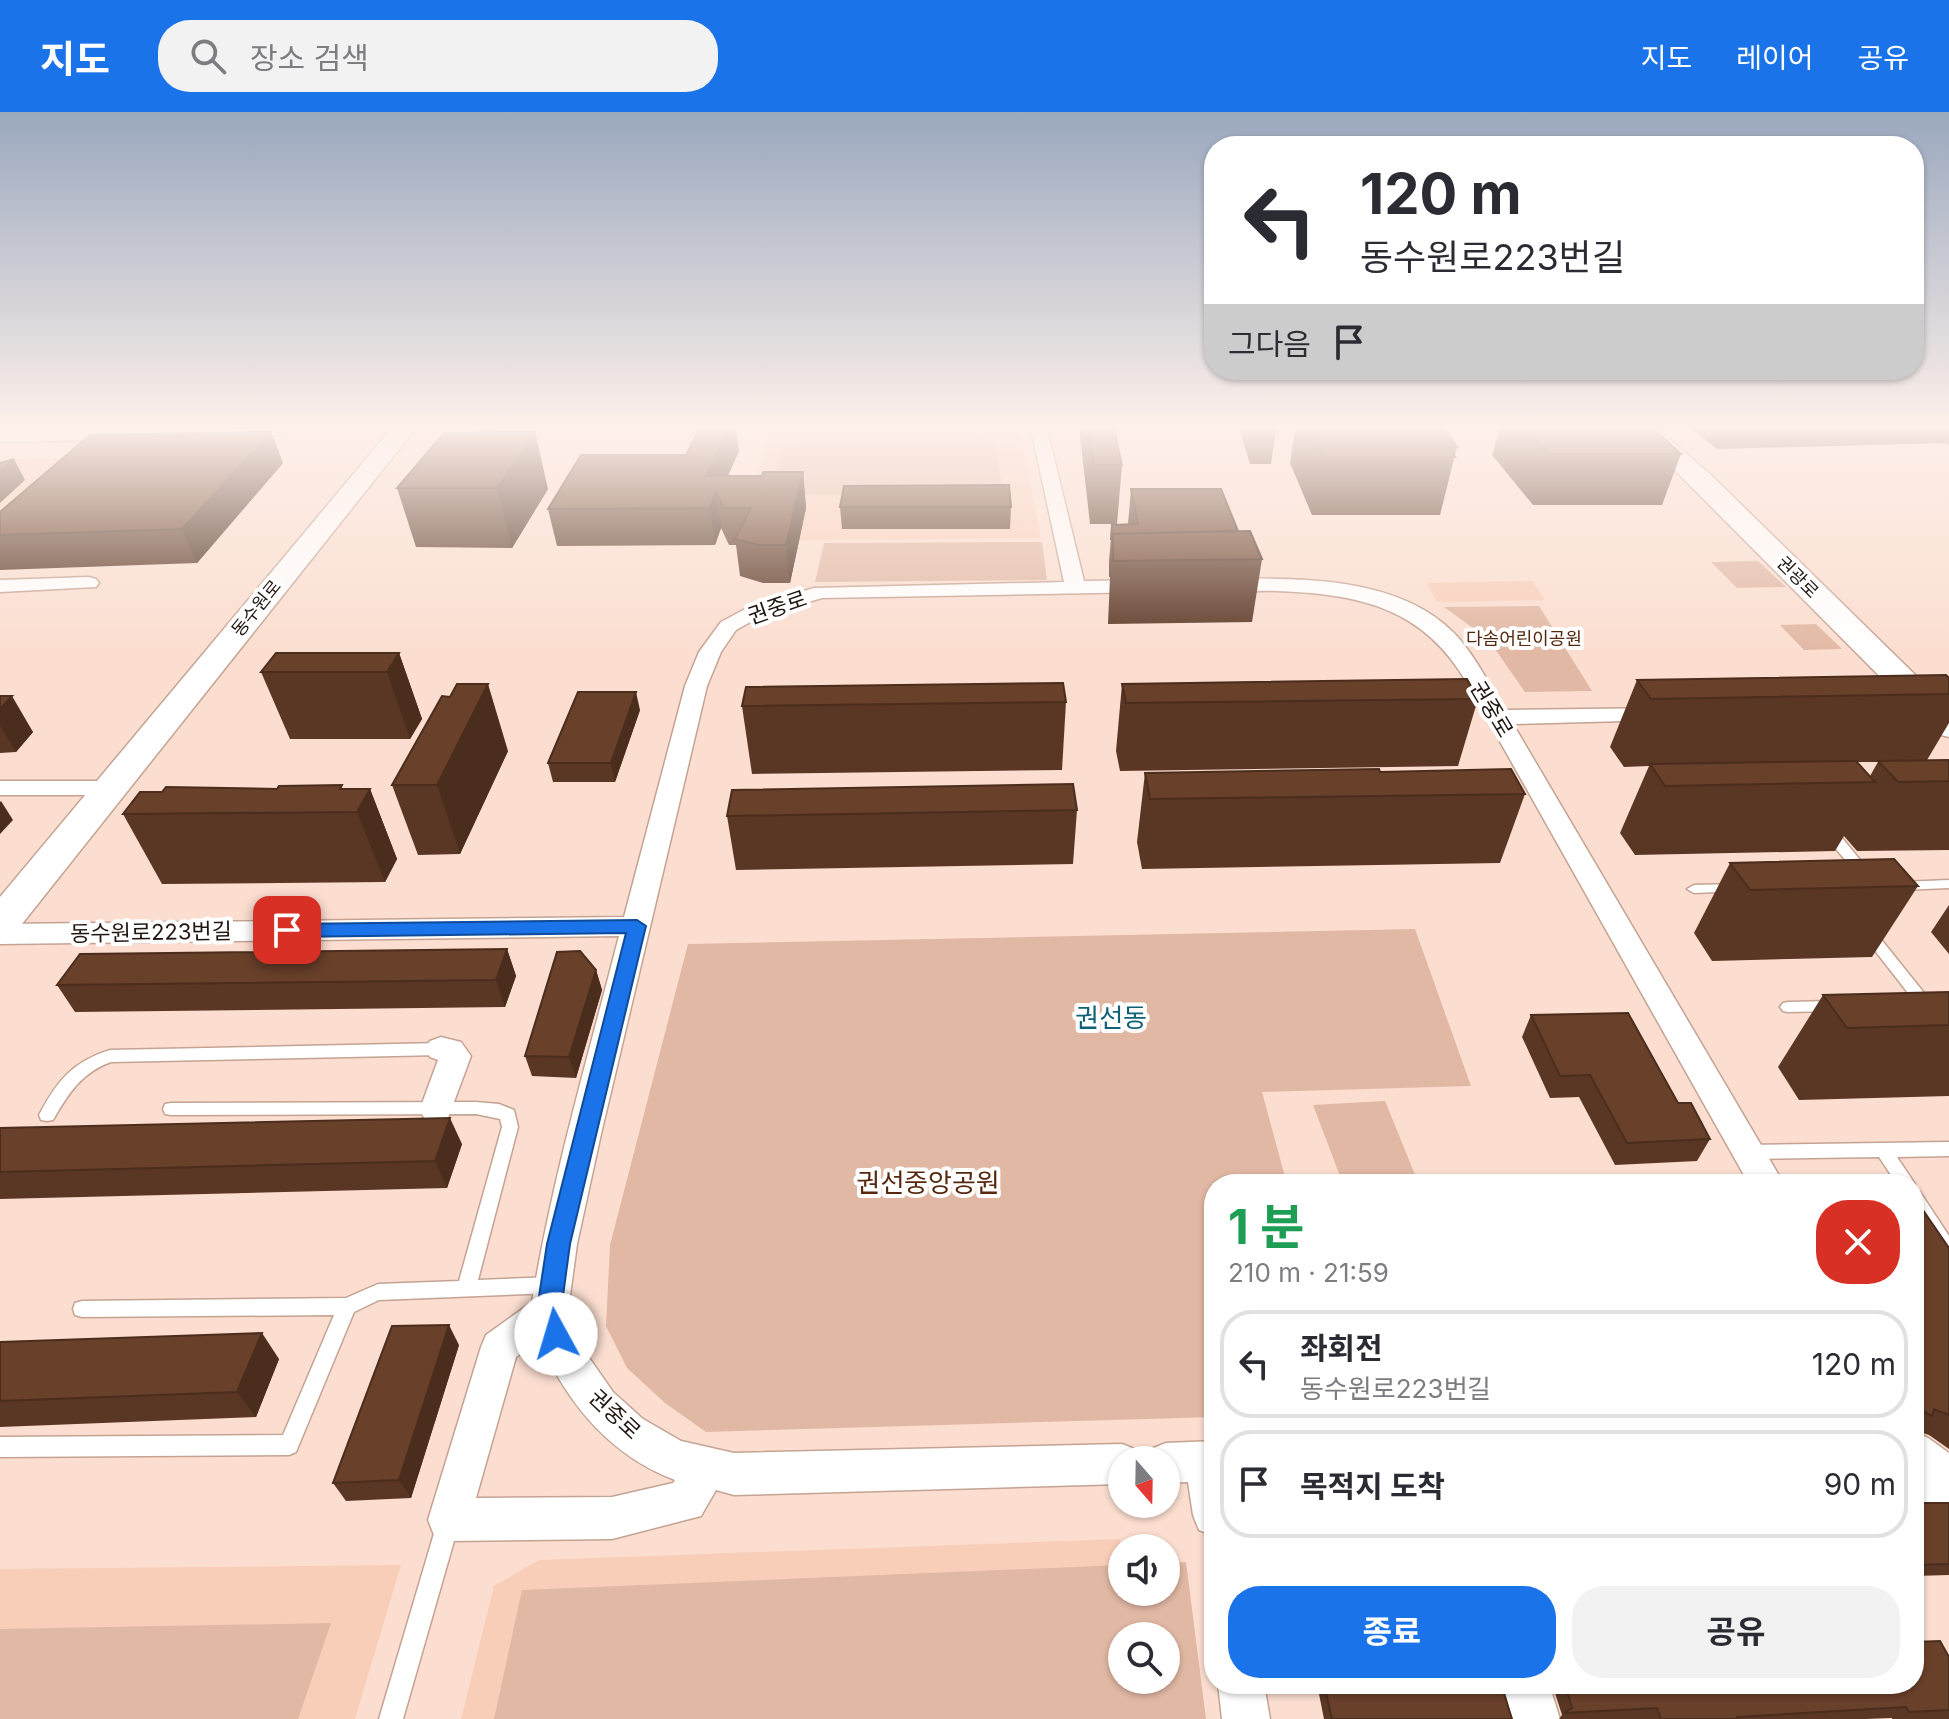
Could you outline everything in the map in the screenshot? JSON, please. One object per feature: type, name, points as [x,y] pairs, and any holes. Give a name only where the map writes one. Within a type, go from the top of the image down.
[{"type":"main road","name":"동수원로","points":[[0,924],[342,504]]},
{"type":"main road","name":"권광로","points":[[1726,504],[1931,712]]},
{"type":"street","points":[[1056,504],[1075,587]]},
{"type":"street","points":[[0,586],[89,583]]},
{"type":"street","name":"권중로","points":[[1200,585],[1279,584],[1370,597],[1420,617],[1440,631],[1455,649],[1497,717],[1761,1174]]},
{"type":"street","name":"권중로","points":[[1108,1464],[734,1474],[674,1459],[629,1433],[599,1405],[567,1359],[556,1334],[552,1297],[559,1244],[584,1134],[698,678],[710,652],[728,626],[756,611],[821,592],[1169,585]]},
{"type":"street","points":[[1497,717],[1689,713]]},
{"type":"street","points":[[0,788],[110,788]]},
{"type":"street","name":"동수원로223번길","points":[[0,934],[637,926]]},
{"type":"street","points":[[436,1109],[455,1056],[450,1050],[441,1049]]},
{"type":"street","points":[[552,1297],[500,1347],[449,1520],[612,1518],[686,1501],[707,1467]]},
{"type":"street","points":[[1924,1460],[1949,1480]]},
{"type":"street","points":[[1195,1462],[1204,1487]]},
{"type":"street","points":[[1924,1487],[1949,1480]]},
{"type":"street","points":[[1242,1694],[1246,1719]]},
{"type":"street","points":[[1529,1694],[1536,1719]]},
{"type":"lane","points":[[1816,816],[1875,886],[1860,887]]},
{"type":"lane","points":[[1889,886],[1949,884]]},
{"type":"lane","points":[[1694,889],[1755,888]]},
{"type":"lane","points":[[1860,922],[1917,1004],[1949,1035]]},
{"type":"lane","points":[[1917,1004],[1949,1004]]},
{"type":"lane","points":[[1788,1007],[1849,1006]]},
{"type":"lane","points":[[47,1115],[75,1073],[110,1056],[441,1049]]},
{"type":"lane","points":[[171,1109],[499,1110],[508,1115],[510,1127],[466,1289]]},
{"type":"lane","points":[[1747,1152],[1949,1149]]},
{"type":"lane","points":[[1884,1150],[1900,1174]]},
{"type":"lane","points":[[1924,1212],[1949,1251]]},
{"type":"lane","points":[[82,1309],[347,1306],[378,1292],[466,1289],[552,1297]]},
{"type":"lane","points":[[0,1447],[289,1445],[347,1306]]},
{"type":"lane","points":[[391,1719],[449,1520]]},
{"type":"shaded area","points":[[0,504],[23,504],[0,526]]},
{"type":"shaded area","points":[[749,504],[1034,504],[1041,538],[739,541]]},
{"type":"shaded area","points":[[1532,581],[1545,600],[1437,602],[1427,583]]},
{"type":"shaded area","points":[[1108,1539],[1108,1606],[1121,1606],[1121,1622],[1108,1622],[1108,1694],[1129,1694],[1141,1719],[461,1719],[494,1586],[539,1560]]},
{"type":"shaded area","points":[[401,1565],[355,1719],[0,1719],[0,1569]]},
{"type":"green space","points":[[1042,542],[1047,580],[815,582],[824,543]]},
{"type":"green space","points":[[1758,561],[1786,587],[1737,588],[1711,562]]},
{"type":"green space","name":"다솜어린이공원","points":[[1539,606],[1592,691],[1525,692],[1488,639],[1444,607]]},
{"type":"green space","points":[[1816,624],[1842,649],[1804,650],[1780,625]]},
{"type":"green space","name":"권선중앙공원","points":[[1415,929],[1471,1086],[1262,1092],[1284,1174],[1204,1174],[1204,1417],[706,1432],[665,1403],[627,1368],[606,1326],[610,1245],[688,944]]},
{"type":"green space","points":[[1385,1101],[1415,1174],[1339,1174],[1313,1105]]},
{"type":"green space","points":[[1180,1562],[1186,1562],[1206,1719],[494,1719],[522,1590],[1108,1566],[1108,1606],[1180,1606]]},
{"type":"green space","points":[[331,1623],[298,1719],[0,1719],[0,1629]]},
{"type":"building","points":[[9,504],[205,504],[182,529],[0,535],[0,512]]},
{"type":"building","points":[[551,504],[712,504],[710,508],[548,509]]},
{"type":"building","points":[[722,504],[796,504],[786,545],[758,545],[735,539],[751,508],[724,508]]},
{"type":"building","points":[[841,504],[1011,504],[1011,507],[840,507]]},
{"type":"building","points":[[1134,504],[1227,504],[1238,531],[1113,534],[1111,539],[1112,525],[1138,524]]},
{"type":"building","points":[[1250,531],[1262,559],[1113,561],[1113,534]]},
{"type":"building","points":[[276,653],[399,653],[387,672],[261,672]]},
{"type":"building","points":[[1946,675],[1949,678],[1949,694],[1651,699],[1637,680]]},
{"type":"building","points":[[1467,679],[1478,699],[1126,703],[1122,684]]},
{"type":"building","points":[[1063,683],[1066,702],[742,706],[746,687]]},
{"type":"building","points":[[457,684],[488,684],[437,785],[392,785],[442,696],[450,697]]},
{"type":"building","points":[[578,692],[636,692],[611,763],[548,763]]},
{"type":"building","points":[[0,696],[12,696],[0,709]]},
{"type":"building","points":[[1949,760],[1949,781],[1898,782],[1878,761]]},
{"type":"building","points":[[1856,761],[1875,782],[1665,786],[1650,764]]},
{"type":"building","points":[[1379,769],[1380,772],[1511,769],[1525,794],[1150,799],[1145,773]]},
{"type":"building","points":[[1073,784],[1077,810],[727,816],[732,790]]},
{"type":"building","points":[[342,785],[340,789],[370,789],[357,812],[123,814],[140,792],[162,792],[166,787],[277,789],[279,786]]},
{"type":"building","points":[[1894,859],[1918,886],[1750,890],[1730,863]]},
{"type":"building","points":[[507,949],[496,980],[57,985],[80,954]]},
{"type":"building","points":[[580,951],[596,970],[569,1057],[525,1056],[557,952]]},
{"type":"building","points":[[1949,992],[1949,1025],[1847,1028],[1823,995]]},
{"type":"building","points":[[1628,1013],[1678,1103],[1691,1103],[1710,1139],[1627,1143],[1590,1075],[1560,1076],[1531,1015]]},
{"type":"building","points":[[450,1118],[435,1161],[0,1172],[0,1128]]},
{"type":"building","points":[[1924,1212],[1949,1248],[1949,1415],[1934,1409],[1932,1416],[1924,1412]]},
{"type":"building","points":[[449,1325],[399,1480],[333,1483],[392,1326]]},
{"type":"building","points":[[262,1333],[237,1392],[0,1401],[0,1342]]},
{"type":"building","points":[[1924,1503],[1949,1503],[1949,1564],[1924,1565]]},
{"type":"building","points":[[1940,1641],[1949,1657],[1949,1710],[1909,1712],[1906,1707],[1738,1719],[1661,1719],[1657,1708],[1564,1713],[1572,1708],[1568,1694],[1924,1694],[1924,1642]]},
{"type":"building","points":[[1326,1694],[1504,1694],[1512,1719],[1332,1719]]},
{"type":"district","name":"권선동","points":[[1111,1017]]},
{"type":"route","points":[[287,930],[637,926],[559,1244],[550,1303],[556,1334]]}]
